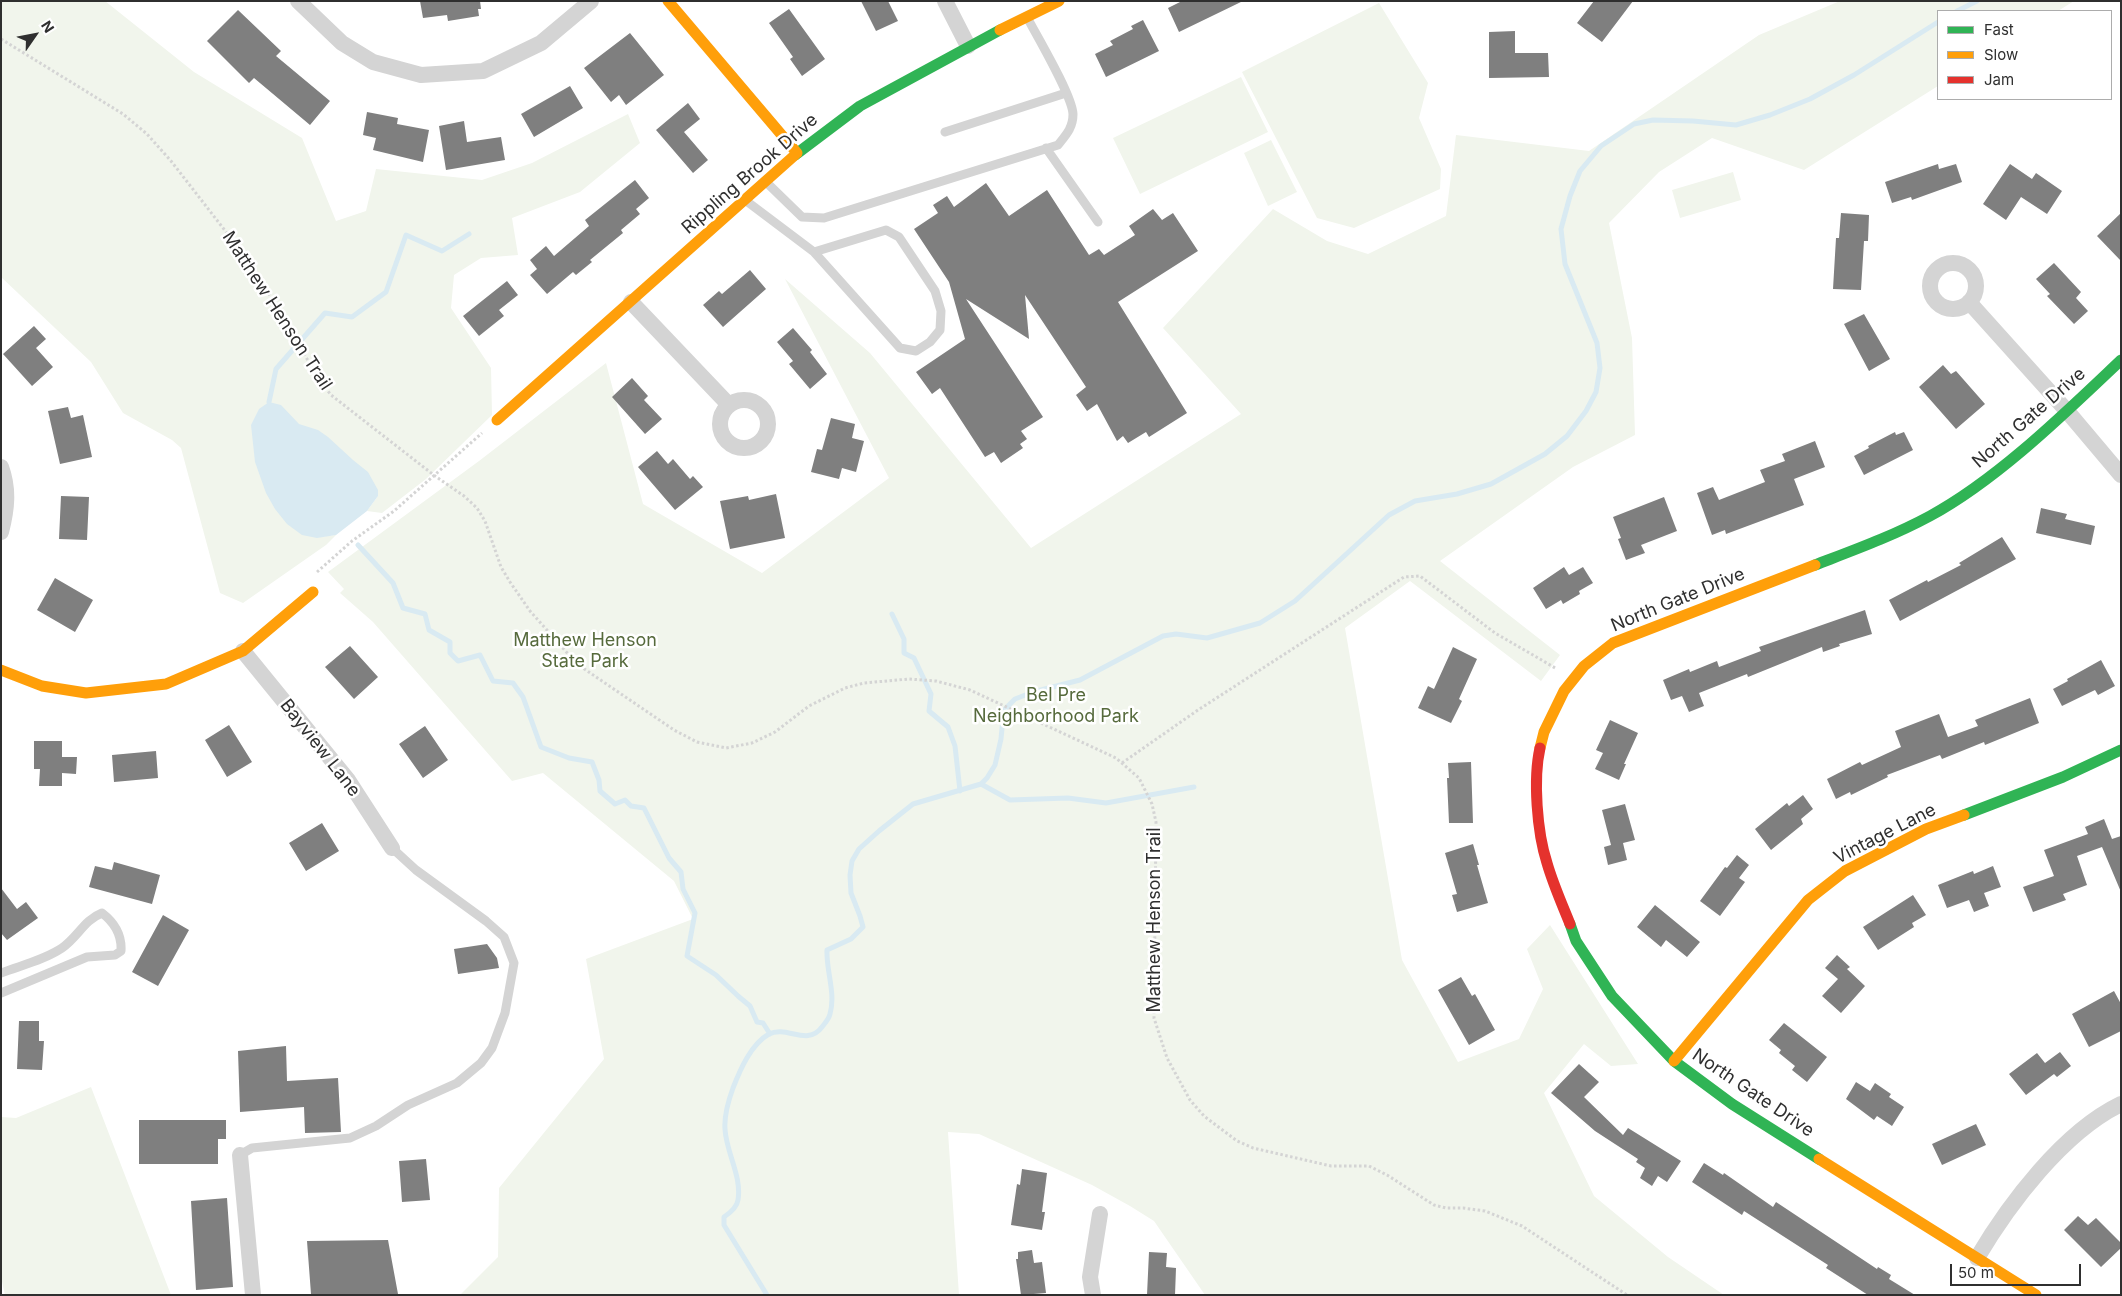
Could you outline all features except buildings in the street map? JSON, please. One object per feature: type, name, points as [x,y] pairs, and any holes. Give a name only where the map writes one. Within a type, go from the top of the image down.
[{"type":"street","points":[[298,1],[342,43],[373,62],[421,75],[483,70],[541,43],[591,1]]},
{"type":"street","points":[[668,1],[797,152]]},
{"type":"street","points":[[945,1],[968,46]]},
{"type":"street","name":"Rippling Brook Drive","points":[[497,420],[797,152],[860,106],[968,46],[1059,1]]},
{"type":"street","points":[[631,302],[729,405]]},
{"type":"street","points":[[1970,302],[2121,475]]},
{"type":"street","name":"North Gate Drive","points":[[2036,1295],[1732,1104],[1674,1061],[1612,996],[1576,940],[1546,860],[1537,804],[1537,763],[1544,732],[1564,692],[1584,666],[1613,643],[1882,539],[1931,515],[1986,479],[2067,411],[2121,360]]},
{"type":"street","points":[[1,467],[6,480],[7,510],[1,532]]},
{"type":"street","points":[[1,670],[42,686],[86,693],[166,684],[243,651],[313,592]]},
{"type":"street","name":"Bayview Lane","points":[[243,651],[348,780],[392,848]]},
{"type":"street","name":"Vintage Lane","points":[[1674,1061],[1808,900],[1845,871],[1926,829],[2063,777],[2121,750]]},
{"type":"street","points":[[1977,1258],[1991,1234],[2041,1168],[2083,1129],[2108,1110],[2121,1104]]},
{"type":"street","points":[[240,1155],[253,1295]]},
{"type":"street","points":[[1093,1295],[1090,1277],[1100,1214]]},
{"type":"lane","points":[[765,181],[802,217],[824,218],[1058,145],[1070,132],[1073,113],[1066,93],[1026,17]]},
{"type":"lane","points":[[946,132],[1066,93]]},
{"type":"lane","points":[[1046,148],[1098,222]]},
{"type":"lane","points":[[745,200],[814,252],[900,348],[916,351],[930,342],[940,330],[941,311],[935,290],[899,237],[886,230],[814,252]]},
{"type":"lane","points":[[240,1155],[252,1148],[350,1138],[376,1126],[408,1105],[457,1083],[481,1063],[492,1048],[505,1013],[514,963],[504,937],[486,920],[416,870],[392,848]]},
{"type":"lane","points":[[1,973],[43,958],[60,949],[74,939],[92,917],[102,913],[110,919],[118,932],[121,951],[115,955],[87,957],[1,993]]},
{"type":"path","name":"Matthew Henson Trail","points":[[1,39],[123,114],[147,134],[214,214],[260,279],[320,381],[331,395],[435,476],[464,496],[477,508],[485,521],[502,568],[520,598],[577,664],[674,730],[697,742],[726,748],[752,743],[775,732],[809,706],[845,688],[887,679],[909,679],[936,681],[970,690],[1116,758],[1138,778],[1152,804],[1156,822],[1154,1018],[1166,1058],[1190,1100],[1204,1116],[1237,1141],[1271,1153],[1331,1166],[1370,1166],[1434,1205],[1446,1208],[1485,1211],[1504,1218],[1522,1226],[1627,1295]]},
{"type":"path","points":[[317,572],[352,541],[394,511],[497,420]]},
{"type":"path","points":[[1122,763],[1198,710],[1404,578],[1420,576],[1495,633],[1560,670]]},
{"type":"green space","points":[[1,1],[105,1],[194,72],[302,138],[336,221],[366,211],[376,169],[482,180],[532,163],[628,114],[640,143],[580,192],[512,218],[518,255],[481,258],[454,275],[451,308],[491,368],[492,415],[426,479],[382,513],[367,511],[378,496],[318,537],[336,535],[326,545],[243,603],[220,593],[181,448],[172,440],[123,413],[91,362],[1,277]]},
{"type":"green space","points":[[1840,1],[2074,1],[2060,10],[1937,10],[1937,87],[1804,170],[1712,138],[1659,172],[1609,223],[1632,338],[1635,435],[1573,467],[1440,561],[1560,655],[1541,681],[1410,581],[1345,628],[1402,960],[1458,1062],[1519,1039],[1543,989],[1527,949],[1550,925],[1638,1064],[1611,1066],[1584,1044],[1544,1093],[1594,1196],[1668,1257],[1724,1295],[1205,1295],[1154,1221],[1092,1185],[979,1134],[948,1132],[959,1295],[460,1295],[498,1257],[499,1188],[604,1059],[586,959],[693,919],[674,881],[543,773],[512,781],[373,622],[340,593],[344,589],[328,572],[479,461],[606,363],[643,504],[762,573],[889,478],[785,279],[870,353],[1031,548],[1241,414],[1163,328],[1273,209],[1327,241],[1368,254],[1446,216],[1456,135],[1589,151],[1759,35]]},
{"type":"green space","points":[[1379,3],[1428,83],[1419,118],[1441,169],[1440,189],[1354,228],[1317,218],[1242,72]]},
{"type":"green space","points":[[1241,77],[1268,132],[1140,194],[1113,138]]},
{"type":"green space","points":[[1271,140],[1297,192],[1268,206],[1244,153]]},
{"type":"green space","points":[[1733,172],[1741,200],[1680,218],[1672,190]]},
{"type":"green space","points":[[91,1087],[171,1295],[5,1295],[1,1277],[1,1117],[16,1118]]},
{"type":"shaded area","points":[[269,402],[281,405],[299,424],[318,430],[328,437],[368,472],[378,490],[378,496],[367,511],[336,535],[317,538],[302,535],[287,524],[275,509],[266,493],[255,462],[251,425],[259,409]]},
{"type":"waterway","points":[[1959,10],[1977,1]]},
{"type":"waterway","points":[[767,1295],[724,1225],[724,1217],[736,1205],[739,1191],[726,1138],[727,1108],[733,1088],[743,1066],[763,1038],[776,1032],[803,1036],[810,1035],[816,1033],[829,1018],[832,998],[827,950],[851,939],[863,927],[851,893],[850,875],[852,861],[859,849],[913,804],[981,784],[995,765],[1005,709],[1015,699],[1033,692],[1080,680],[1163,636],[1176,634],[1207,638],[1260,623],[1295,601],[1389,515],[1415,501],[1457,494],[1491,484],[1545,454],[1567,436],[1586,411],[1596,392],[1600,368],[1597,343],[1565,264],[1561,229],[1570,196],[1580,171],[1601,146],[1634,124],[1653,120],[1736,125],[1770,115],[1810,99],[1854,75],[1937,23]]},
{"type":"waterway","points":[[269,402],[276,369],[325,313],[352,317],[386,292],[406,235],[442,251],[469,234]]},
{"type":"waterway","points":[[358,545],[393,583],[403,608],[425,614],[429,630],[450,642],[450,653],[458,661],[480,655],[493,681],[513,683],[523,697],[541,747],[569,758],[592,762],[599,780],[600,791],[615,804],[625,800],[631,806],[644,808],[669,858],[681,872],[683,889],[695,913],[687,956],[716,975],[750,1006],[757,1022],[763,1023],[770,1034]]},
{"type":"waterway","points":[[892,614],[904,639],[904,653],[914,658],[931,694],[929,711],[948,727],[955,746],[960,791]]},
{"type":"waterway","points":[[981,784],[1010,800],[1068,798],[1106,803],[1194,787]]},
{"type":"traffic: fast","points":[[795,155],[860,106],[1000,30]]},
{"type":"traffic: fast","points":[[1815,565],[1902,530],[1955,501],[2030,444],[2121,360]]},
{"type":"traffic: fast","points":[[1964,815],[2063,777],[2121,750]]},
{"type":"traffic: fast","points":[[1570,924],[1576,941],[1612,996],[1674,1061],[1732,1104],[1819,1159]]},
{"type":"traffic: slow","points":[[668,1],[797,153]]},
{"type":"traffic: slow","points":[[1000,30],[1059,1]]},
{"type":"traffic: slow","points":[[497,420],[795,155]]},
{"type":"traffic: slow","points":[[1540,748],[1544,732],[1564,691],[1584,666],[1613,643],[1815,565]]},
{"type":"traffic: slow","points":[[1,670],[42,686],[86,693],[166,684],[243,651],[313,592]]},
{"type":"traffic: slow","points":[[1674,1061],[1808,900],[1845,871],[1926,829],[1964,815]]},
{"type":"traffic: slow","points":[[1819,1159],[2036,1295]]},
{"type":"traffic: jam","points":[[1540,748],[1537,775],[1537,806],[1541,836],[1549,871],[1570,924]]},
{"type":"park label","name":"Matthew Henson State Park","points":[[585,651]]},
{"type":"park label","name":"Bel Pre Neighborhood Park","points":[[1056,706]]}]
